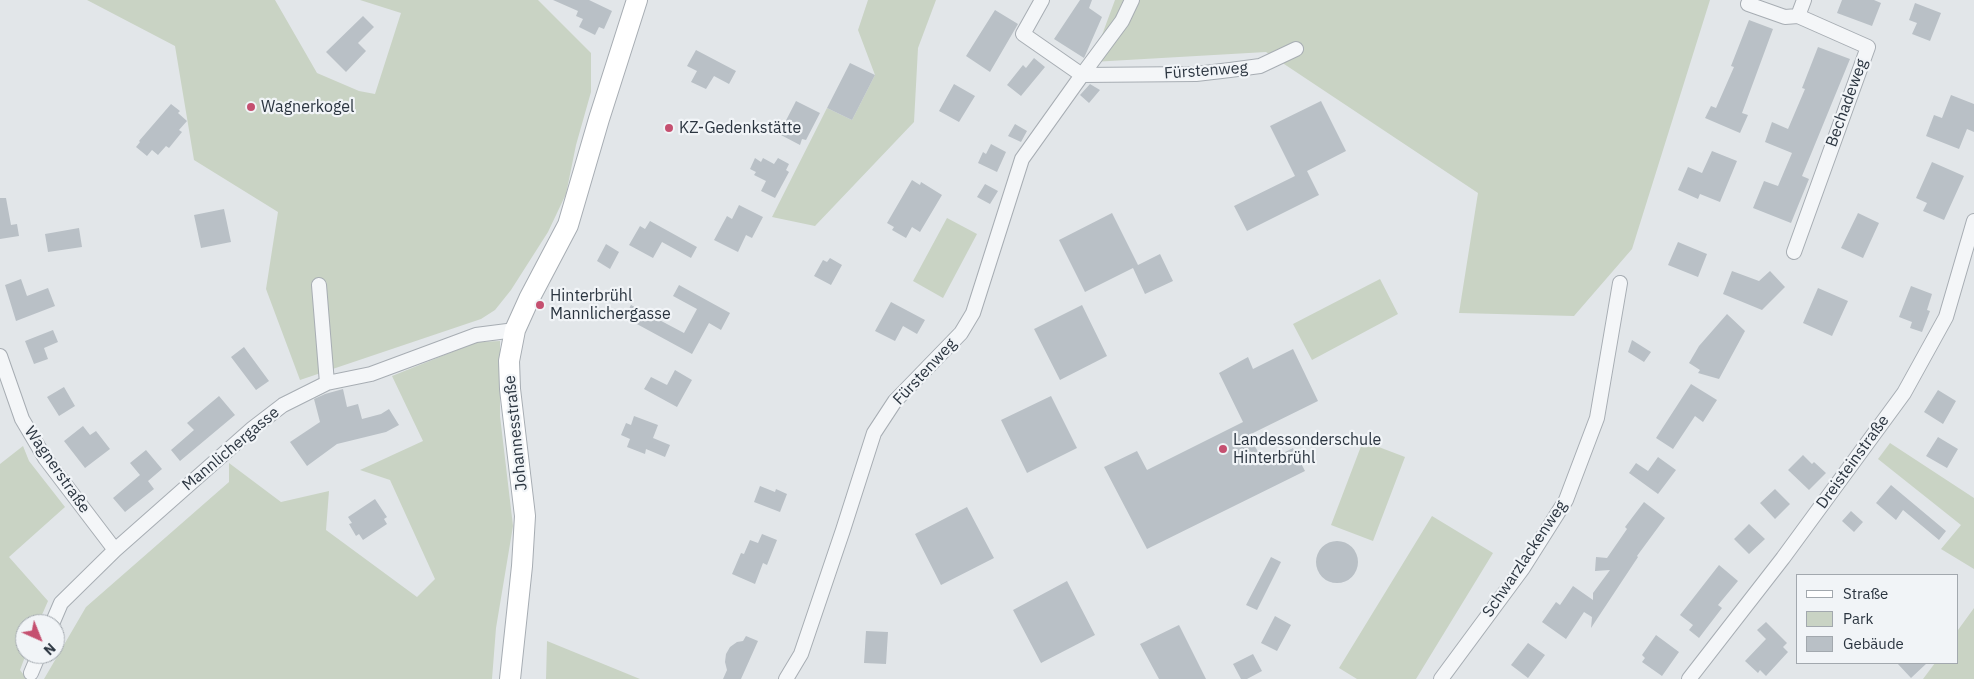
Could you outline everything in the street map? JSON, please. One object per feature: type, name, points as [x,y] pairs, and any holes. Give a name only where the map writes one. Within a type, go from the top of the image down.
[{"type":"main road","name":"Johannesstraße","points":[[510,679],[522,566],[524,516],[510,389],[509,362],[515,330],[568,225],[637,0]]},
{"type":"street","points":[[1042,0],[1023,34],[1082,75]]},
{"type":"street","name":"Fürstenweg","points":[[786,679],[800,654],[874,433],[895,401],[961,333],[973,313],[1022,159],[1122,21],[1132,0]]},
{"type":"street","points":[[1798,16],[1804,0]]},
{"type":"street","name":"Bechadeweg","points":[[1748,4],[1786,17],[1798,16],[1868,47],[1794,252]]},
{"type":"street","name":"Fürstenweg","points":[[1082,75],[1196,74],[1230,70],[1260,66],[1296,49]]},
{"type":"street","name":"Dreisteinstraße","points":[[1689,679],[1783,558],[1904,393],[1946,317],[1974,221]]},
{"type":"street","name":"Schwarzlackenweg","points":[[1441,679],[1523,568],[1566,500],[1597,418],[1620,283]]},
{"type":"street","points":[[319,285],[327,383]]},
{"type":"street","name":"Mannlichergasse","points":[[56,614],[61,603],[115,550],[253,428],[283,405],[327,383],[371,374],[476,336],[515,330]]},
{"type":"street","name":"Wagnerstraße","points":[[0,356],[22,420],[45,458],[115,550]]},
{"type":"street","points":[[31,673],[35,664]]},
{"type":"green space","points":[[87,0],[275,0],[317,73],[359,91],[375,94],[401,13],[360,0],[538,0],[591,53],[591,92],[576,145],[566,194],[548,232],[511,290],[495,310],[481,319],[300,380],[266,289],[278,212],[194,160],[175,46]]},
{"type":"green space","points":[[868,0],[936,0],[918,48],[914,122],[815,226],[772,217],[827,108],[852,120],[875,75],[858,30]]},
{"type":"green space","points":[[1115,0],[1710,0],[1632,249],[1574,316],[1459,313],[1478,193],[1266,52],[1092,62]]},
{"type":"green space","points":[[947,218],[977,234],[943,298],[913,281]]},
{"type":"green space","points":[[1380,279],[1398,314],[1312,360],[1293,324]]},
{"type":"green space","points":[[500,341],[500,416],[513,526],[496,628],[492,679],[44,679],[53,664],[65,664],[65,643],[86,607],[229,482],[229,463],[281,502],[329,491],[326,530],[417,597],[435,579],[390,480],[360,470],[423,441],[392,376],[477,342]]},
{"type":"green space","points":[[1363,441],[1405,457],[1373,541],[1331,525]]},
{"type":"green space","points":[[1890,443],[1974,498],[1974,569],[1941,549],[1961,525],[1878,459]]},
{"type":"green space","points":[[23,446],[29,461],[65,507],[9,557],[48,601],[42,614],[15,614],[15,664],[22,664],[20,670],[27,679],[0,679],[0,464]]},
{"type":"green space","points":[[1432,516],[1493,553],[1416,679],[1357,679],[1339,668]]},
{"type":"green space","points":[[1974,608],[1974,679],[1923,679],[1934,664],[1959,664],[1959,629]]},
{"type":"green space","points":[[547,641],[640,679],[546,679]]},
{"type":"building","points":[[553,0],[589,0],[612,11],[604,29],[599,27],[595,35],[579,27],[583,19],[576,16],[578,11]]},
{"type":"building","points":[[1080,0],[1092,0],[1089,8],[1102,17],[1084,58],[1054,39]]},
{"type":"building","points":[[1842,0],[1874,0],[1881,3],[1872,26],[1837,13]]},
{"type":"building","points":[[1915,3],[1941,13],[1930,41],[1912,34],[1917,23],[1909,20]]},
{"type":"building","points":[[995,10],[1018,24],[990,72],[966,56]]},
{"type":"building","points":[[363,16],[374,27],[358,43],[366,51],[346,72],[326,52]]},
{"type":"building","points":[[1749,20],[1773,29],[1742,113],[1748,115],[1740,133],[1705,118],[1711,106],[1716,108],[1734,67],[1731,66]]},
{"type":"building","points":[[1818,47],[1850,59],[1802,176],[1809,179],[1791,223],[1753,208],[1764,181],[1778,186],[1792,153],[1765,142],[1772,122],[1788,129],[1805,89],[1802,88]]},
{"type":"building","points":[[696,50],[736,71],[729,84],[714,76],[706,89],[691,82],[697,71],[687,66]]},
{"type":"building","points":[[1034,58],[1045,67],[1021,96],[1007,85],[1023,65],[1026,68]]},
{"type":"building","points":[[850,63],[875,75],[852,120],[827,108]]},
{"type":"building","points":[[954,84],[975,96],[959,122],[939,111]]},
{"type":"building","points":[[1090,84],[1100,90],[1089,103],[1080,95]]},
{"type":"building","points":[[1951,95],[1974,104],[1974,132],[1967,129],[1959,149],[1926,136],[1934,115],[1942,118]]},
{"type":"building","points":[[796,101],[820,113],[806,140],[802,139],[800,145],[779,134]]},
{"type":"building","points":[[1321,101],[1346,151],[1307,171],[1319,195],[1247,231],[1234,206],[1295,176],[1270,126]]},
{"type":"building","points":[[171,104],[180,111],[178,113],[187,121],[179,130],[182,132],[169,148],[166,146],[158,155],[152,150],[147,156],[136,147]]},
{"type":"building","points":[[1015,124],[1027,131],[1021,142],[1008,136]]},
{"type":"building","points":[[991,144],[1006,152],[997,172],[978,163],[983,152],[986,154]]},
{"type":"building","points":[[1712,151],[1737,161],[1720,202],[1700,194],[1698,199],[1678,190],[1688,167],[1702,173]]},
{"type":"building","points":[[755,158],[761,162],[763,158],[774,164],[778,158],[789,164],[786,170],[789,172],[775,198],[761,191],[766,181],[754,175],[756,172],[750,169]]},
{"type":"building","points":[[1932,162],[1964,176],[1944,220],[1923,211],[1927,203],[1916,198]]},
{"type":"building","points":[[912,180],[920,185],[921,182],[942,195],[920,232],[912,227],[906,238],[892,230],[894,227],[887,223]]},
{"type":"building","points":[[985,184],[998,191],[990,204],[977,197]]},
{"type":"building","points":[[0,198],[6,198],[11,225],[17,224],[19,236],[0,239]]},
{"type":"building","points":[[739,205],[763,217],[752,238],[746,235],[738,252],[714,240],[727,216],[732,219]]},
{"type":"building","points":[[224,209],[231,242],[201,248],[194,215]]},
{"type":"building","points":[[1112,213],[1138,265],[1160,254],[1173,281],[1145,294],[1133,268],[1085,292],[1059,240]]},
{"type":"building","points":[[1858,213],[1879,223],[1863,258],[1841,248]]},
{"type":"building","points":[[650,221],[697,247],[691,258],[662,242],[653,258],[629,245],[640,226],[645,229]]},
{"type":"building","points":[[79,228],[82,247],[48,252],[45,234]]},
{"type":"building","points":[[1678,242],[1707,254],[1698,277],[1668,265]]},
{"type":"building","points":[[606,244],[619,252],[610,269],[597,261]]},
{"type":"building","points":[[830,258],[842,265],[831,285],[814,276],[823,260],[827,262]]},
{"type":"building","points":[[1732,271],[1759,281],[1770,271],[1785,287],[1762,310],[1723,294]]},
{"type":"building","points":[[21,279],[27,296],[48,288],[55,306],[16,321],[5,285]]},
{"type":"building","points":[[679,285],[730,313],[721,330],[709,323],[692,354],[624,317],[631,305],[684,333],[697,309],[673,296]]},
{"type":"building","points":[[1911,286],[1932,294],[1927,310],[1930,311],[1922,332],[1910,328],[1912,322],[1899,317]]},
{"type":"building","points":[[1818,288],[1848,301],[1832,336],[1803,323]]},
{"type":"building","points":[[891,302],[925,320],[917,334],[903,326],[895,341],[875,331]]},
{"type":"building","points":[[1082,305],[1107,356],[1060,380],[1034,329]]},
{"type":"building","points":[[1727,314],[1745,331],[1719,379],[1698,373],[1700,370],[1689,363],[1699,346]]},
{"type":"building","points":[[53,330],[58,342],[44,348],[48,359],[34,364],[25,341]]},
{"type":"building","points":[[1632,340],[1651,352],[1644,362],[1628,352]]},
{"type":"building","points":[[244,347],[269,381],[256,390],[231,357]]},
{"type":"building","name":"Landessonderschule Hinterbrühl","points":[[1293,349],[1318,401],[1249,435],[1264,463],[1293,448],[1305,471],[1147,549],[1104,467],[1137,451],[1147,470],[1243,422],[1219,373],[1248,357],[1253,369]]},
{"type":"building","points":[[675,370],[692,380],[677,407],[644,389],[651,377],[667,385]]},
{"type":"building","points":[[1691,384],[1717,400],[1703,422],[1695,416],[1673,449],[1656,438]]},
{"type":"building","points":[[64,387],[75,406],[59,416],[47,397]]},
{"type":"building","points":[[343,389],[347,407],[358,404],[362,419],[381,414],[389,409],[399,425],[386,432],[337,444],[307,466],[290,442],[320,422],[314,399]]},
{"type":"building","points":[[1938,390],[1956,401],[1943,424],[1924,412]]},
{"type":"building","points":[[219,396],[235,415],[180,461],[171,450],[194,430],[187,423]]},
{"type":"building","points":[[1051,396],[1077,448],[1027,473],[1001,420]]},
{"type":"building","points":[[634,416],[658,425],[653,438],[670,445],[665,457],[646,449],[645,454],[627,447],[630,439],[621,435],[626,423],[631,425]]},
{"type":"building","points":[[83,426],[90,435],[96,431],[110,449],[85,468],[64,441]]},
{"type":"building","points":[[1938,437],[1958,449],[1947,468],[1926,456]]},
{"type":"building","points":[[146,450],[162,469],[148,481],[154,489],[125,512],[113,498],[140,475],[130,463]]},
{"type":"building","points":[[1803,455],[1812,464],[1814,462],[1826,473],[1809,490],[1788,470]]},
{"type":"building","points":[[1658,457],[1676,470],[1658,494],[1629,473],[1636,463],[1648,471]]},
{"type":"building","points":[[1891,485],[1946,531],[1939,540],[1903,510],[1896,520],[1876,503]]},
{"type":"building","points":[[760,486],[775,492],[776,489],[787,494],[780,512],[754,502]]},
{"type":"building","points":[[1775,489],[1790,504],[1775,519],[1760,503]]},
{"type":"building","points":[[375,499],[387,517],[384,519],[387,524],[363,540],[359,534],[356,536],[349,524],[352,523],[348,517]]},
{"type":"building","points":[[1644,502],[1665,518],[1637,556],[1591,628],[1592,617],[1584,612],[1566,639],[1542,622],[1556,602],[1560,605],[1573,586],[1593,600],[1593,593],[1610,570],[1595,571],[1596,557],[1607,558],[1627,529],[1625,527]]},
{"type":"building","points":[[967,507],[994,558],[941,585],[915,534]]},
{"type":"building","points":[[1851,511],[1863,522],[1854,532],[1842,521]]},
{"type":"building","points":[[1749,524],[1765,539],[1749,554],[1734,539]]},
{"type":"building","points":[[762,534],[777,540],[767,565],[763,563],[755,584],[732,574],[741,553],[744,554],[750,540],[758,543]]},
{"type":"building","points":[[1337,541],[1352,547],[1358,562],[1352,577],[1337,583],[1322,577],[1316,562],[1322,547]]},
{"type":"building","points":[[1271,557],[1281,562],[1257,610],[1246,605]]},
{"type":"building","points":[[1719,565],[1738,581],[1718,605],[1722,608],[1699,638],[1689,630],[1693,625],[1680,615]]},
{"type":"building","points":[[1067,581],[1095,635],[1041,663],[1013,610]]},
{"type":"building","points":[[1275,616],[1291,625],[1277,651],[1261,643]]},
{"type":"building","points":[[1766,622],[1787,643],[1783,647],[1788,652],[1766,676],[1760,670],[1758,673],[1745,661],[1766,639],[1757,630]]},
{"type":"building","points":[[1179,625],[1206,679],[1159,679],[1140,644]]},
{"type":"building","points":[[866,631],[888,632],[886,664],[864,663]]},
{"type":"building","points":[[1656,635],[1679,652],[1662,676],[1642,662],[1645,658],[1642,655]]},
{"type":"building","points":[[746,636],[758,641],[741,679],[723,679],[727,670],[726,654],[730,647],[737,642],[743,641]]},
{"type":"building","points":[[1528,643],[1545,655],[1528,678],[1511,665]]},
{"type":"building","points":[[1253,654],[1262,671],[1247,679],[1241,679],[1233,664]]},
{"type":"building","points":[[1898,664],[1926,664],[1911,678]]},
{"type":"place","name":"Wagnerkogel","points":[[251,107]]},
{"type":"place","name":"KZ-Gedenkstätte","points":[[669,128]]},
{"type":"place","name":"Hinterbrühl Mannlichergasse","points":[[540,305]]},
{"type":"place","name":"Landessonderschule Hinterbrühl","points":[[1223,449]]}]
